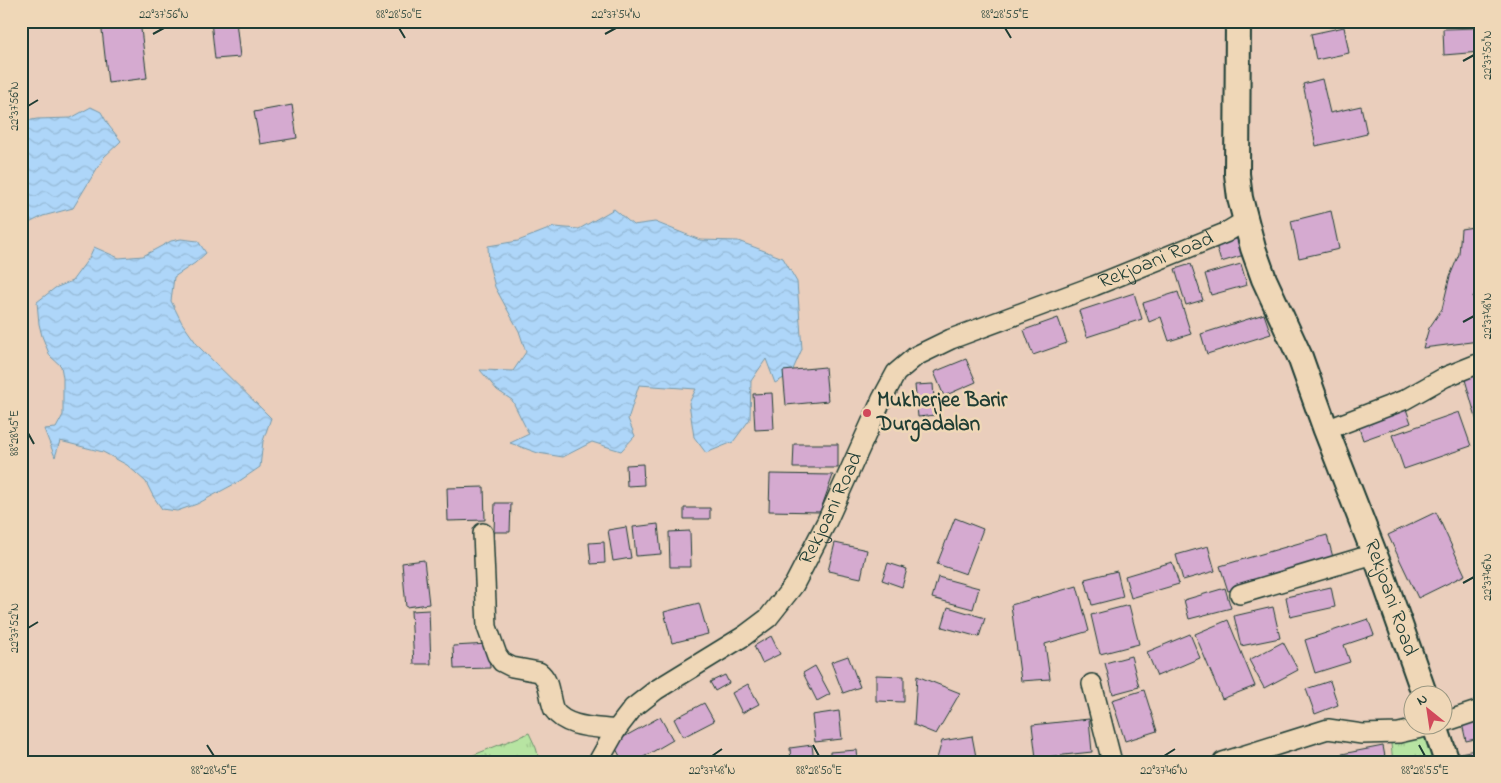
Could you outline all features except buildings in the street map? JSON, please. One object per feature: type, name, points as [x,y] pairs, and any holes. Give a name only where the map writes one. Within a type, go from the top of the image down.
[{"type":"street","name":"Rekjoani Road","points":[[1238,21],[1237,174],[1240,198],[1253,248],[1264,279],[1300,357],[1374,554],[1420,686]]},
{"type":"street","name":"Rekjoani Road","points":[[598,762],[616,730],[633,708],[656,690],[744,636],[768,618],[794,585],[827,521],[896,372],[916,356],[951,339],[1094,286],[1216,237],[1246,221]]},
{"type":"street","points":[[1326,430],[1404,400],[1445,377],[1480,363]]},
{"type":"street","points":[[482,534],[487,626],[502,662],[512,667],[542,674],[548,683],[553,709],[561,718],[574,724],[616,730]]},
{"type":"street","points":[[1240,594],[1374,554]]},
{"type":"street","points":[[1092,684],[1112,762]]},
{"type":"street","points":[[1454,719],[1480,710]]},
{"type":"street","points":[[1223,762],[1328,729],[1362,734],[1404,733]]},
{"type":"street","points":[[1438,736],[1447,762]]},
{"type":"green space","points":[[529,733],[540,762],[456,762]]},
{"type":"green space","points":[[1414,736],[1424,736],[1433,762],[1393,762],[1391,744]]},
{"type":"water","points":[[91,107],[101,112],[121,141],[104,157],[73,208],[43,216],[21,227],[21,122],[37,119],[71,118]]},
{"type":"water","points":[[614,209],[633,225],[655,222],[700,240],[738,241],[783,258],[797,282],[802,349],[791,374],[775,383],[766,359],[751,381],[750,419],[733,442],[706,453],[694,437],[689,403],[696,389],[639,385],[628,419],[635,436],[621,451],[592,442],[563,457],[538,453],[510,443],[529,434],[512,400],[497,390],[480,370],[513,371],[526,352],[519,331],[495,287],[489,264],[488,246],[518,241],[554,227],[579,229]]},
{"type":"water","points":[[181,239],[198,241],[206,253],[174,277],[171,301],[182,323],[199,347],[271,418],[263,441],[260,467],[238,482],[197,504],[177,511],[162,509],[146,482],[127,465],[103,452],[60,441],[55,457],[44,429],[56,428],[63,415],[63,378],[61,366],[50,356],[42,336],[37,302],[55,288],[72,281],[89,258],[94,247],[119,258],[143,256],[171,241]]},
{"type":"place","name":"Mukherjee Barir Durgadalan","points":[[867,413]]}]
